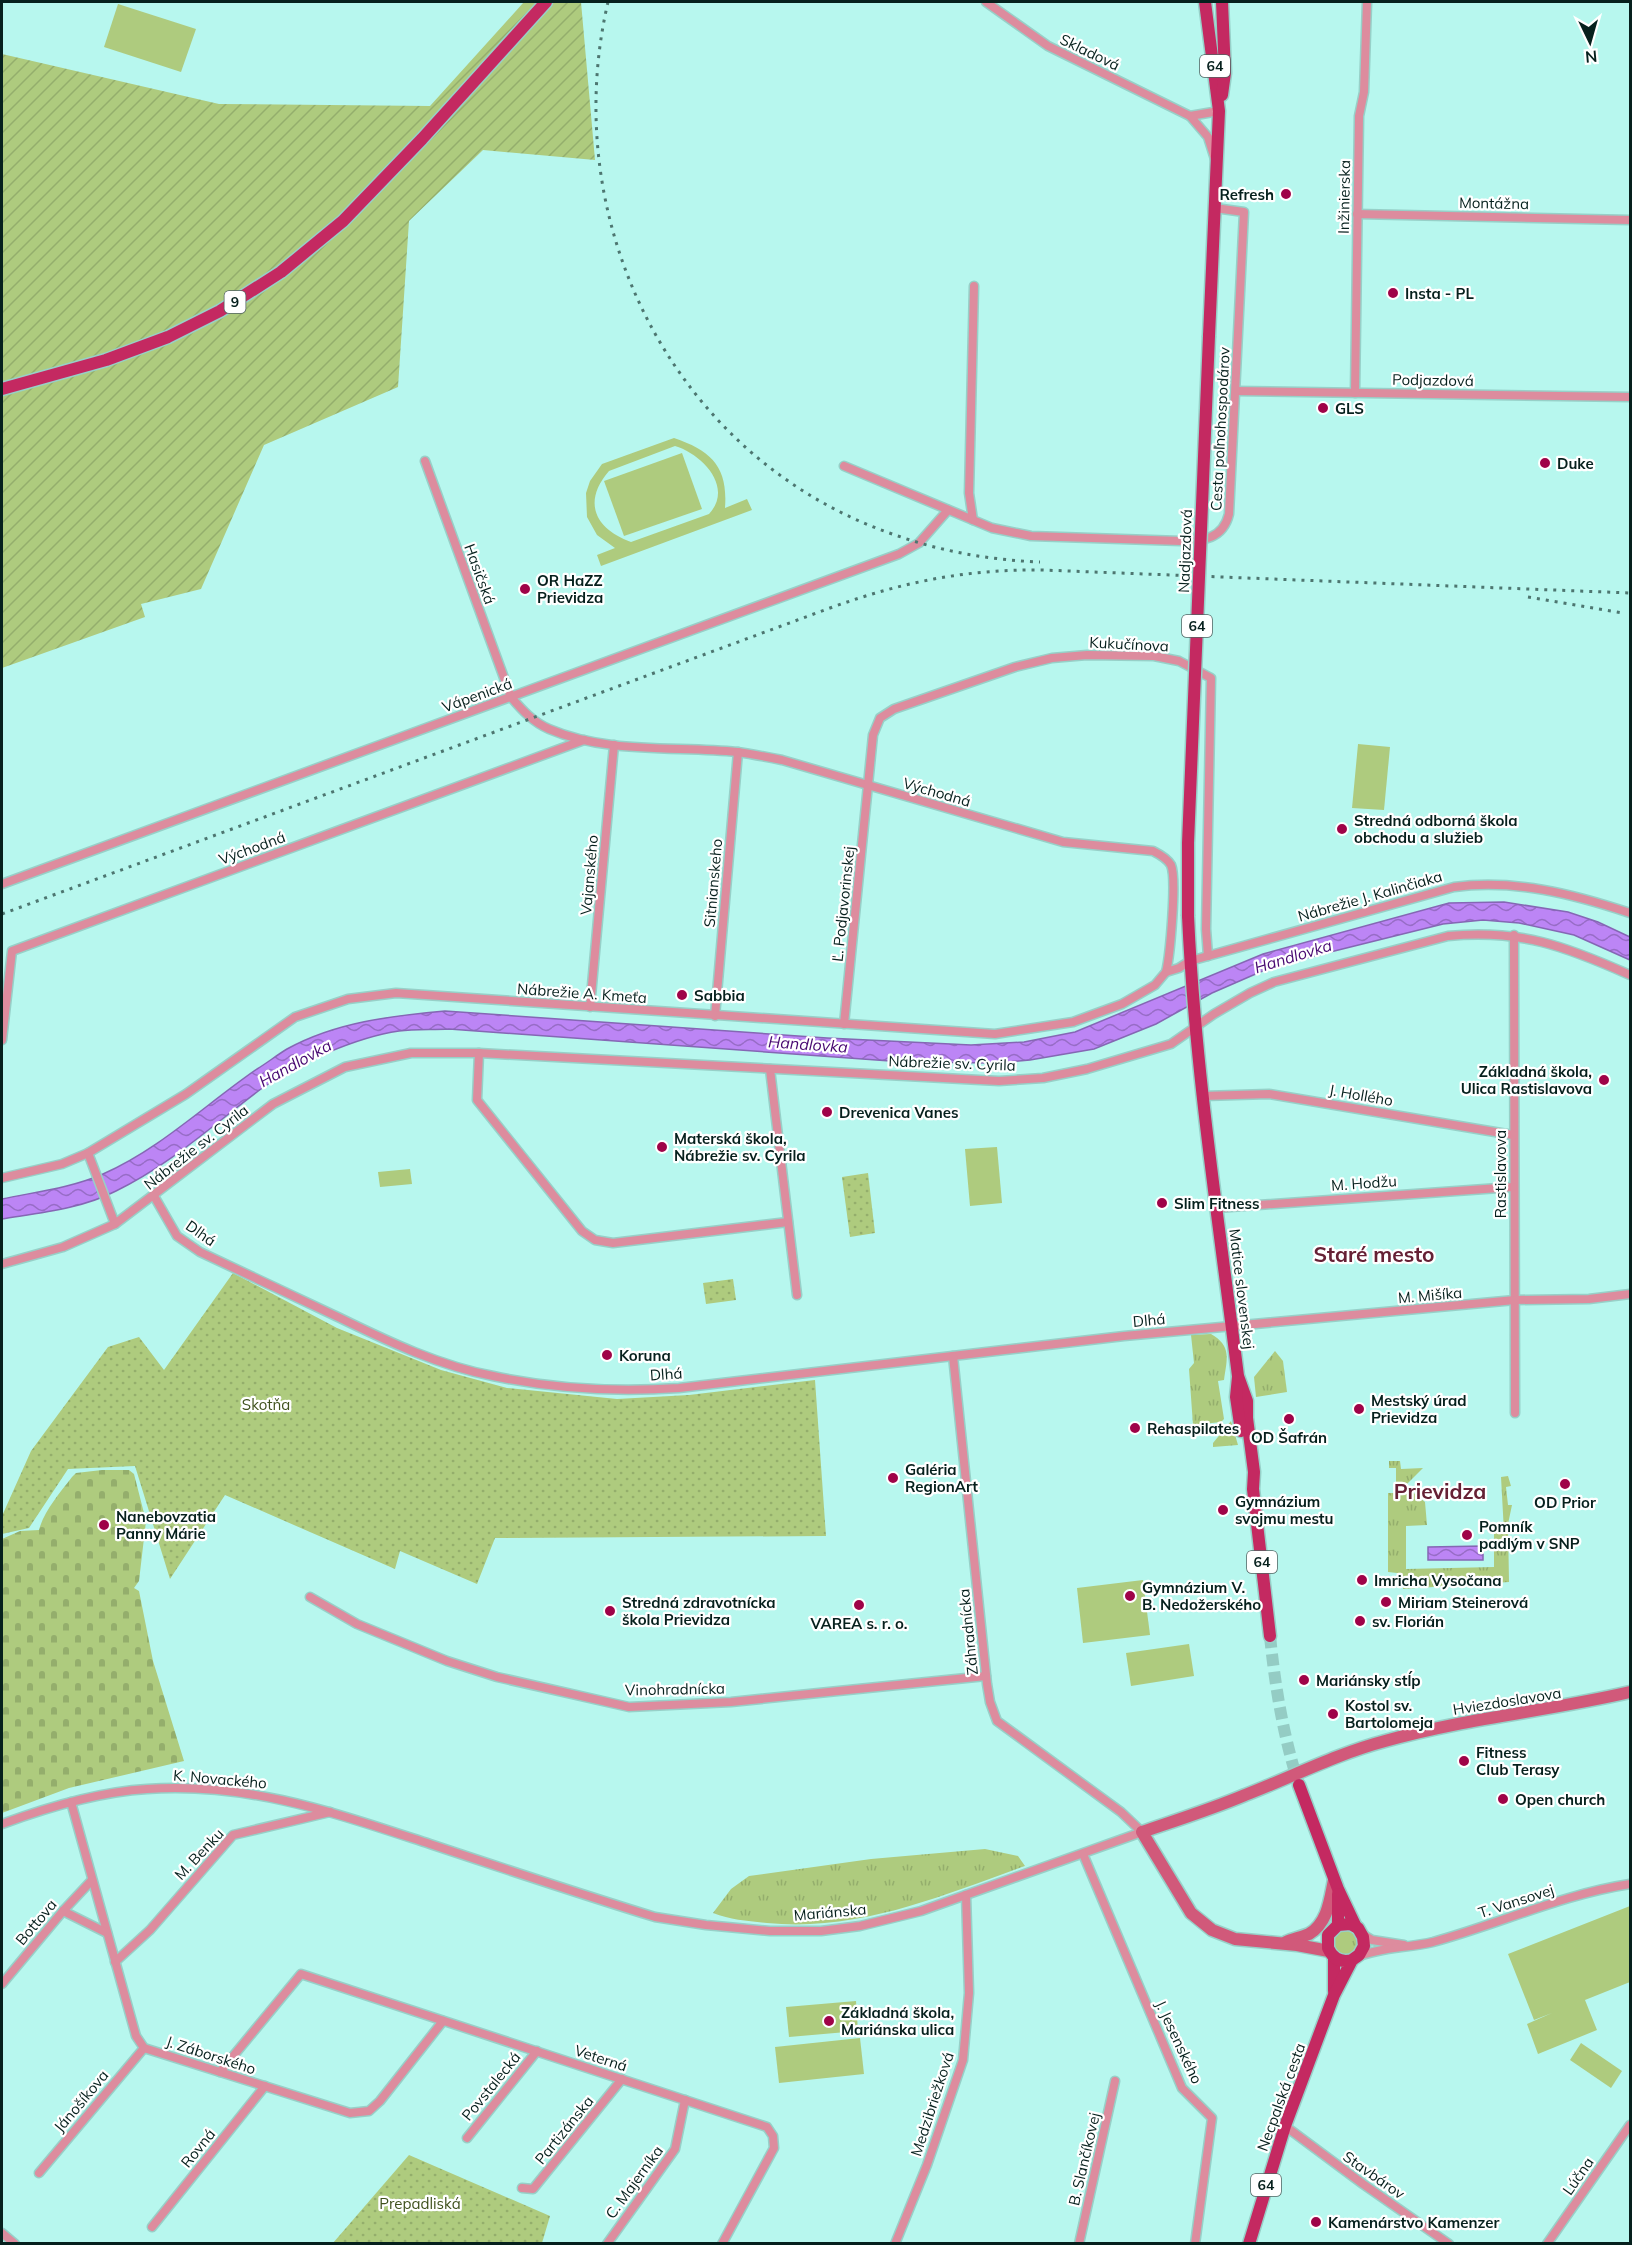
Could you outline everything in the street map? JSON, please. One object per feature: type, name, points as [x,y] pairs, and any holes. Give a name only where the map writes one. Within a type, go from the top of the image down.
[{"type":"main road","name":"9","points":[[2,389],[54,376],[137,350],[194,325],[248,294],[307,253],[343,221],[422,139],[546,2]]},
{"type":"main road","name":"Nadjazdová","points":[[1205,2],[1219,111]]},
{"type":"main road","name":"Nadjazdová","points":[[1196,1028],[1188,931],[1188,850],[1219,111],[1225,73],[1222,2]]},
{"type":"main road","name":"Matice slovenskej","points":[[1196,1028],[1238,1376],[1247,1401],[1254,1472],[1253,1489],[1270,1636]]},
{"type":"main road","points":[[1299,1785],[1336,1885],[1359,1931]]},
{"type":"main road","points":[[1336,1885],[1338,1925]]},
{"type":"main road","points":[[1328,1935],[1338,1925],[1347,1924],[1359,1931]]},
{"type":"main road","name":"64","points":[[1355,1958],[1364,1947],[1359,1931]]},
{"type":"main road","name":"64","points":[[1328,1935],[1327,1942],[1331,1954]]},
{"type":"main road","points":[[1331,1954],[1343,1961],[1355,1958]]},
{"type":"main road","name":"Necpalská cesta","points":[[1331,1954],[1334,1995]]},
{"type":"main road","name":"Necpalská cesta","points":[[1249,2244],[1285,2126],[1334,1995],[1355,1958]]},
{"type":"street","name":"Skladová","points":[[986,2],[1048,46],[1190,116],[1208,137],[1217,165]]},
{"type":"street","name":"Inžinierska","points":[[1355,393],[1359,117],[1364,92],[1367,2]]},
{"type":"street","points":[[1190,116],[1219,111]]},
{"type":"street","name":"Cesta poľnohospodárov","points":[[844,466],[973,520],[1003,531],[1031,536],[1198,541],[1210,538],[1224,529],[1229,514],[1244,212],[1215,208]]},
{"type":"street","name":"Montážna","points":[[1358,214],[1630,220]]},
{"type":"street","points":[[973,520],[969,493],[974,286]]},
{"type":"street","name":"Podjazdová","points":[[1236,391],[1630,397]]},
{"type":"street","name":"Hasičská","points":[[425,461],[511,697]]},
{"type":"street","name":"Vápenická","points":[[2,884],[899,554],[920,543],[948,510]]},
{"type":"street","name":"Kukučínova","points":[[868,786],[873,735],[880,718],[894,709],[1015,667],[1052,658],[1087,655],[1154,656],[1179,661],[1211,678],[1206,929],[1208,956]]},
{"type":"street","name":"Východná","points":[[511,697],[530,718],[550,729],[585,740],[614,745],[738,752],[782,760],[1063,842],[1153,851],[1164,857],[1171,866],[1172,927],[1170,958],[1166,972]]},
{"type":"street","name":"Východná","points":[[2,1040],[12,951],[585,740]]},
{"type":"street","name":"Vajanského","points":[[590,1007],[614,745]]},
{"type":"street","name":"Sitnianskeho","points":[[715,1016],[738,752]]},
{"type":"street","name":"Ľ. Podjavorinskej","points":[[844,1024],[868,786]]},
{"type":"street","name":"Nábrežie J. Kalinčiaka","points":[[1190,961],[1426,893],[1466,885],[1512,885],[1553,890],[1583,897],[1630,914]]},
{"type":"street","points":[[1172,927],[1188,931]]},
{"type":"street","name":"Nábrežie sv. Cyrila","points":[[2,1264],[63,1247],[115,1224],[273,1104],[345,1067],[411,1053],[478,1053],[999,1081],[1044,1078],[1087,1069],[1171,1044],[1241,998],[1274,982],[1448,936],[1481,934],[1514,936],[1579,952],[1630,975]]},
{"type":"street","name":"Rastislavova","points":[[1514,936],[1515,1413]]},
{"type":"street","name":"Nábrežie A. Kmeťa","points":[[2,1178],[62,1164],[88,1153],[186,1094],[295,1017],[348,999],[396,993],[995,1034],[1073,1022],[1122,1004],[1155,985],[1166,972],[1190,961]]},
{"type":"street","points":[[478,1053],[477,1100],[582,1231],[595,1240],[613,1243],[788,1222]]},
{"type":"street","points":[[770,1069],[797,1295]]},
{"type":"street","name":"J. Hollého","points":[[1203,1096],[1269,1094],[1513,1135]]},
{"type":"street","points":[[88,1153],[115,1224]]},
{"type":"street","name":"M. Hodžu","points":[[1217,1208],[1513,1187]]},
{"type":"street","name":"Dlhá","points":[[154,1196],[177,1236],[200,1252],[401,1347],[492,1376],[565,1387],[618,1390],[679,1388],[1124,1336],[1232,1327]]},
{"type":"street","name":"M. Mišíka","points":[[1232,1327],[1515,1300],[1589,1299],[1630,1294]]},
{"type":"street","name":"Záhradnícka","points":[[953,1356],[986,1676],[990,1702],[997,1721],[1121,1812],[1142,1832]]},
{"type":"street","name":"Vinohradnícka","points":[[310,1597],[357,1624],[447,1661],[497,1677],[629,1707],[731,1702],[986,1676]]},
{"type":"street","name":"Hviezdoslavova","points":[[1321,1763],[1384,1741],[1439,1727],[1569,1706],[1630,1692]]},
{"type":"street","name":"Mariánska","points":[[331,1812],[655,1917],[770,1931],[843,1929],[892,1919],[966,1895],[1245,1795],[1321,1763]]},
{"type":"street","name":"K. Novackého","points":[[2,1824],[71,1802],[131,1790],[199,1788],[270,1796],[331,1812]]},
{"type":"street","name":"J. Záborského","points":[[71,1802],[136,2036],[144,2048],[351,2113],[369,2111],[381,2101],[443,2021]]},
{"type":"street","name":"M. Benku","points":[[115,1962],[150,1930],[233,1835],[331,1812]]},
{"type":"street","points":[[1142,1832],[1180,1898],[1191,1913],[1212,1930],[1235,1939],[1297,1945],[1331,1954]]},
{"type":"street","name":"J. Jesenského","points":[[1083,1854],[1182,2088],[1212,2118],[1195,2244]]},
{"type":"street","name":"Bottova","points":[[2,1984],[92,1880]]},
{"type":"street","name":"T. Vansovej","points":[[1355,1958],[1370,1952],[1432,1942],[1574,1897],[1630,1884]]},
{"type":"street","points":[[1282,1943],[1308,1934],[1321,1922],[1336,1885]]},
{"type":"street","name":"Medzibriežková","points":[[895,2244],[927,2165],[963,2060],[969,1992],[966,1895]]},
{"type":"street","points":[[63,1911],[107,1933]]},
{"type":"street","name":"T. Vansovej","points":[[1359,1931],[1372,1940],[1411,1946]]},
{"type":"street","points":[[1297,1945],[1328,1935]]},
{"type":"street","name":"Veterná","points":[[220,2072],[301,1974],[767,2127],[773,2136],[774,2148],[722,2244]]},
{"type":"street","name":"Jánošíkova","points":[[39,2173],[144,2048]]},
{"type":"street","name":"Povstalecká","points":[[467,2138],[537,2051]]},
{"type":"street","name":"Partizánska","points":[[522,2188],[533,2189],[622,2079]]},
{"type":"street","name":"B. Slančíkovej","points":[[1079,2244],[1115,2081]]},
{"type":"street","name":"Rovná","points":[[152,2227],[265,2086]]},
{"type":"street","name":"C. Majerníka","points":[[607,2244],[675,2149],[686,2100]]},
{"type":"street","name":"Lúčna","points":[[1547,2244],[1630,2125]]},
{"type":"street","name":"Stavbárov","points":[[1285,2126],[1449,2244]]},
{"type":"street","points":[[2,2233],[15,2244]]},
{"type":"green space","points":[[524,2],[581,2],[595,160],[483,150],[409,221],[398,387],[264,445],[201,589],[141,604],[145,617],[2,668],[2,54],[219,104],[430,106]]},
{"type":"green space","points":[[118,4],[196,29],[181,72],[104,47]]},
{"type":"green space","points":[[674,438],[698,449],[715,462],[724,482],[725,508],[747,499],[752,510],[601,566],[597,555],[615,548],[597,535],[587,517],[586,493],[590,481],[602,464]],"holes":[[[675,446],[685,450],[704,464],[712,473],[716,483],[718,493],[716,504],[709,514],[631,542],[609,530],[601,522],[596,513],[596,493],[609,471]]]},
{"type":"green space","points":[[682,453],[702,509],[624,536],[604,481]]},
{"type":"green space","points":[[1358,744],[1390,747],[1384,810],[1352,808]]},
{"type":"green space","points":[[997,1147],[1002,1203],[970,1206],[965,1149]]},
{"type":"green space","points":[[410,1169],[412,1184],[380,1187],[378,1172]]},
{"type":"green space","points":[[868,1173],[875,1233],[850,1237],[842,1177]]},
{"type":"green space","name":"Skotňa","points":[[233,1273],[337,1328],[441,1370],[507,1388],[617,1399],[689,1395],[815,1380],[826,1536],[495,1538],[477,1584],[400,1551],[395,1569],[225,1495],[170,1579],[135,1466],[68,1469],[29,1528],[2,1534],[2,1516],[31,1451],[108,1347],[139,1337],[164,1370]]},
{"type":"green space","points":[[733,1279],[736,1300],[706,1304],[703,1283]]},
{"type":"green space","points":[[1211,1334],[1222,1343],[1226,1354],[1224,1380],[1218,1381],[1224,1419],[1221,1422],[1193,1425],[1189,1369],[1194,1363],[1191,1335]]},
{"type":"green space","points":[[1275,1351],[1283,1361],[1287,1392],[1256,1397],[1254,1377]]},
{"type":"green space","points":[[1231,1421],[1238,1445],[1213,1447],[1213,1443]]},
{"type":"green space","points":[[1389,1461],[1400,1461],[1401,1469],[1423,1468],[1405,1486],[1425,1502],[1427,1525],[1406,1526],[1406,1569],[1494,1567],[1494,1532],[1504,1532],[1501,1477],[1508,1476],[1511,1486],[1506,1487],[1508,1505],[1512,1505],[1508,1524],[1509,1582],[1403,1589],[1403,1581],[1397,1573],[1388,1572],[1388,1493],[1396,1493],[1396,1468],[1389,1468]]},
{"type":"green space","points":[[129,1470],[134,1474],[146,1521],[139,1581],[134,1588],[139,1591],[153,1661],[184,1761],[69,1788],[2,1813],[2,1539],[20,1531],[39,1530],[52,1503],[76,1473]]},
{"type":"green space","points":[[1143,1580],[1150,1635],[1083,1643],[1077,1588]]},
{"type":"green space","points":[[1189,1644],[1194,1676],[1131,1686],[1126,1653]]},
{"type":"green space","points":[[985,1849],[1018,1856],[1025,1866],[930,1900],[866,1917],[834,1922],[767,1923],[733,1919],[713,1913],[731,1889],[749,1876],[871,1859]]},
{"type":"green space","points":[[1630,1906],[1630,1982],[1585,2000],[1597,2030],[1538,2054],[1527,2024],[1552,2013],[1534,2020],[1508,1954]]},
{"type":"green space","points":[[1345,1930],[1354,1934],[1358,1943],[1354,1952],[1345,1956],[1336,1952],[1332,1943],[1336,1934]]},
{"type":"green space","points":[[856,2001],[858,2031],[789,2037],[786,2007]]},
{"type":"green space","points":[[860,2038],[864,2074],[779,2083],[775,2047]]},
{"type":"green space","points":[[1581,2043],[1622,2071],[1611,2088],[1570,2060]]},
{"type":"green space","name":"Prepadliská","points":[[409,2155],[550,2216],[542,2243],[333,2243]]},
{"type":"water","name":"Handlovka","points":[[1504,902],[1568,912],[1598,922],[1630,937],[1630,960],[1574,935],[1519,923],[1483,920],[1443,924],[1274,966],[1212,993],[1156,1024],[1094,1049],[1030,1060],[993,1063],[904,1062],[449,1029],[399,1031],[346,1045],[291,1070],[261,1089],[173,1157],[116,1191],[74,1206],[2,1219],[2,1199],[91,1179],[124,1164],[163,1139],[287,1049],[344,1026],[404,1015],[445,1011],[827,1038],[971,1045],[1024,1042],[1075,1032],[1263,954],[1449,903]]},
{"type":"water","points":[[1483,1546],[1483,1560],[1428,1560],[1428,1547]]},
{"type":"tunnel","points":[[1270,1636],[1280,1710],[1298,1782]]},
{"type":"railway","points":[[608,2],[596,86],[600,169],[618,249],[650,325],[695,393],[752,453],[820,501],[898,536],[933,547],[986,557],[1040,562]]},
{"type":"railway","points":[[2,914],[830,608],[909,584],[987,572],[1043,570],[1630,593]]},
{"type":"railway","points":[[1528,597],[1623,613]]},
{"type":"place","name":"Refresh","points":[[1286,194]]},
{"type":"place","name":"Insta - PL","points":[[1393,293]]},
{"type":"place","name":"GLS","points":[[1323,408]]},
{"type":"place","name":"Duke","points":[[1545,463]]},
{"type":"place","name":"OR HaZZ Prievidza","points":[[525,589]]},
{"type":"place","name":"Stredná odborná škola obchodu a služieb","points":[[1342,829]]},
{"type":"place","name":"Sabbia","points":[[682,995]]},
{"type":"place","name":"Základná škola, Ulica Rastislavova","points":[[1604,1080]]},
{"type":"place","name":"Drevenica Vanes","points":[[827,1112]]},
{"type":"place","name":"Materská škola, Nábrežie sv. Cyrila","points":[[662,1147]]},
{"type":"place","name":"Slim Fitness","points":[[1162,1203]]},
{"type":"place","name":"Koruna","points":[[607,1355]]},
{"type":"place","name":"Mestský úrad Prievidza","points":[[1359,1409]]},
{"type":"place","name":"OD Šafrán","points":[[1289,1419]]},
{"type":"place","name":"Rehaspilates","points":[[1135,1428]]},
{"type":"place","name":"Galéria RegionArt","points":[[893,1478]]},
{"type":"place","name":"OD Prior","points":[[1565,1484]]},
{"type":"place","name":"Gymnázium svojmu mestu","points":[[1223,1510]]},
{"type":"place","name":"Nanebovzatia Panny Márie","points":[[104,1525]]},
{"type":"place","name":"Pomník padlým v SNP","points":[[1467,1535]]},
{"type":"place","name":"Imricha Vysočana","points":[[1362,1580]]},
{"type":"place","name":"Gymnázium V. B. Nedožerského","points":[[1130,1596]]},
{"type":"place","name":"Miriam Steinerová","points":[[1386,1602]]},
{"type":"place","name":"VAREA s. r. o.","points":[[859,1605]]},
{"type":"place","name":"Stredná zdravotnícka škola Prievidza","points":[[610,1611]]},
{"type":"place","name":"sv. Florián","points":[[1360,1621]]},
{"type":"place","name":"Mariánsky stĺp","points":[[1304,1680]]},
{"type":"place","name":"Kostol sv. Bartolomeja","points":[[1333,1714]]},
{"type":"place","name":"Fitness Club Terasy","points":[[1464,1761]]},
{"type":"place","name":"Open church","points":[[1503,1799]]},
{"type":"place","name":"Základná škola, Mariánska ulica","points":[[829,2021]]},
{"type":"place","name":"Kamenárstvo Kamenzer","points":[[1316,2222]]},
{"type":"district","name":"Staré mesto","points":[[1374,1254]]},
{"type":"district","name":"Prievidza","points":[[1440,1491]]}]
